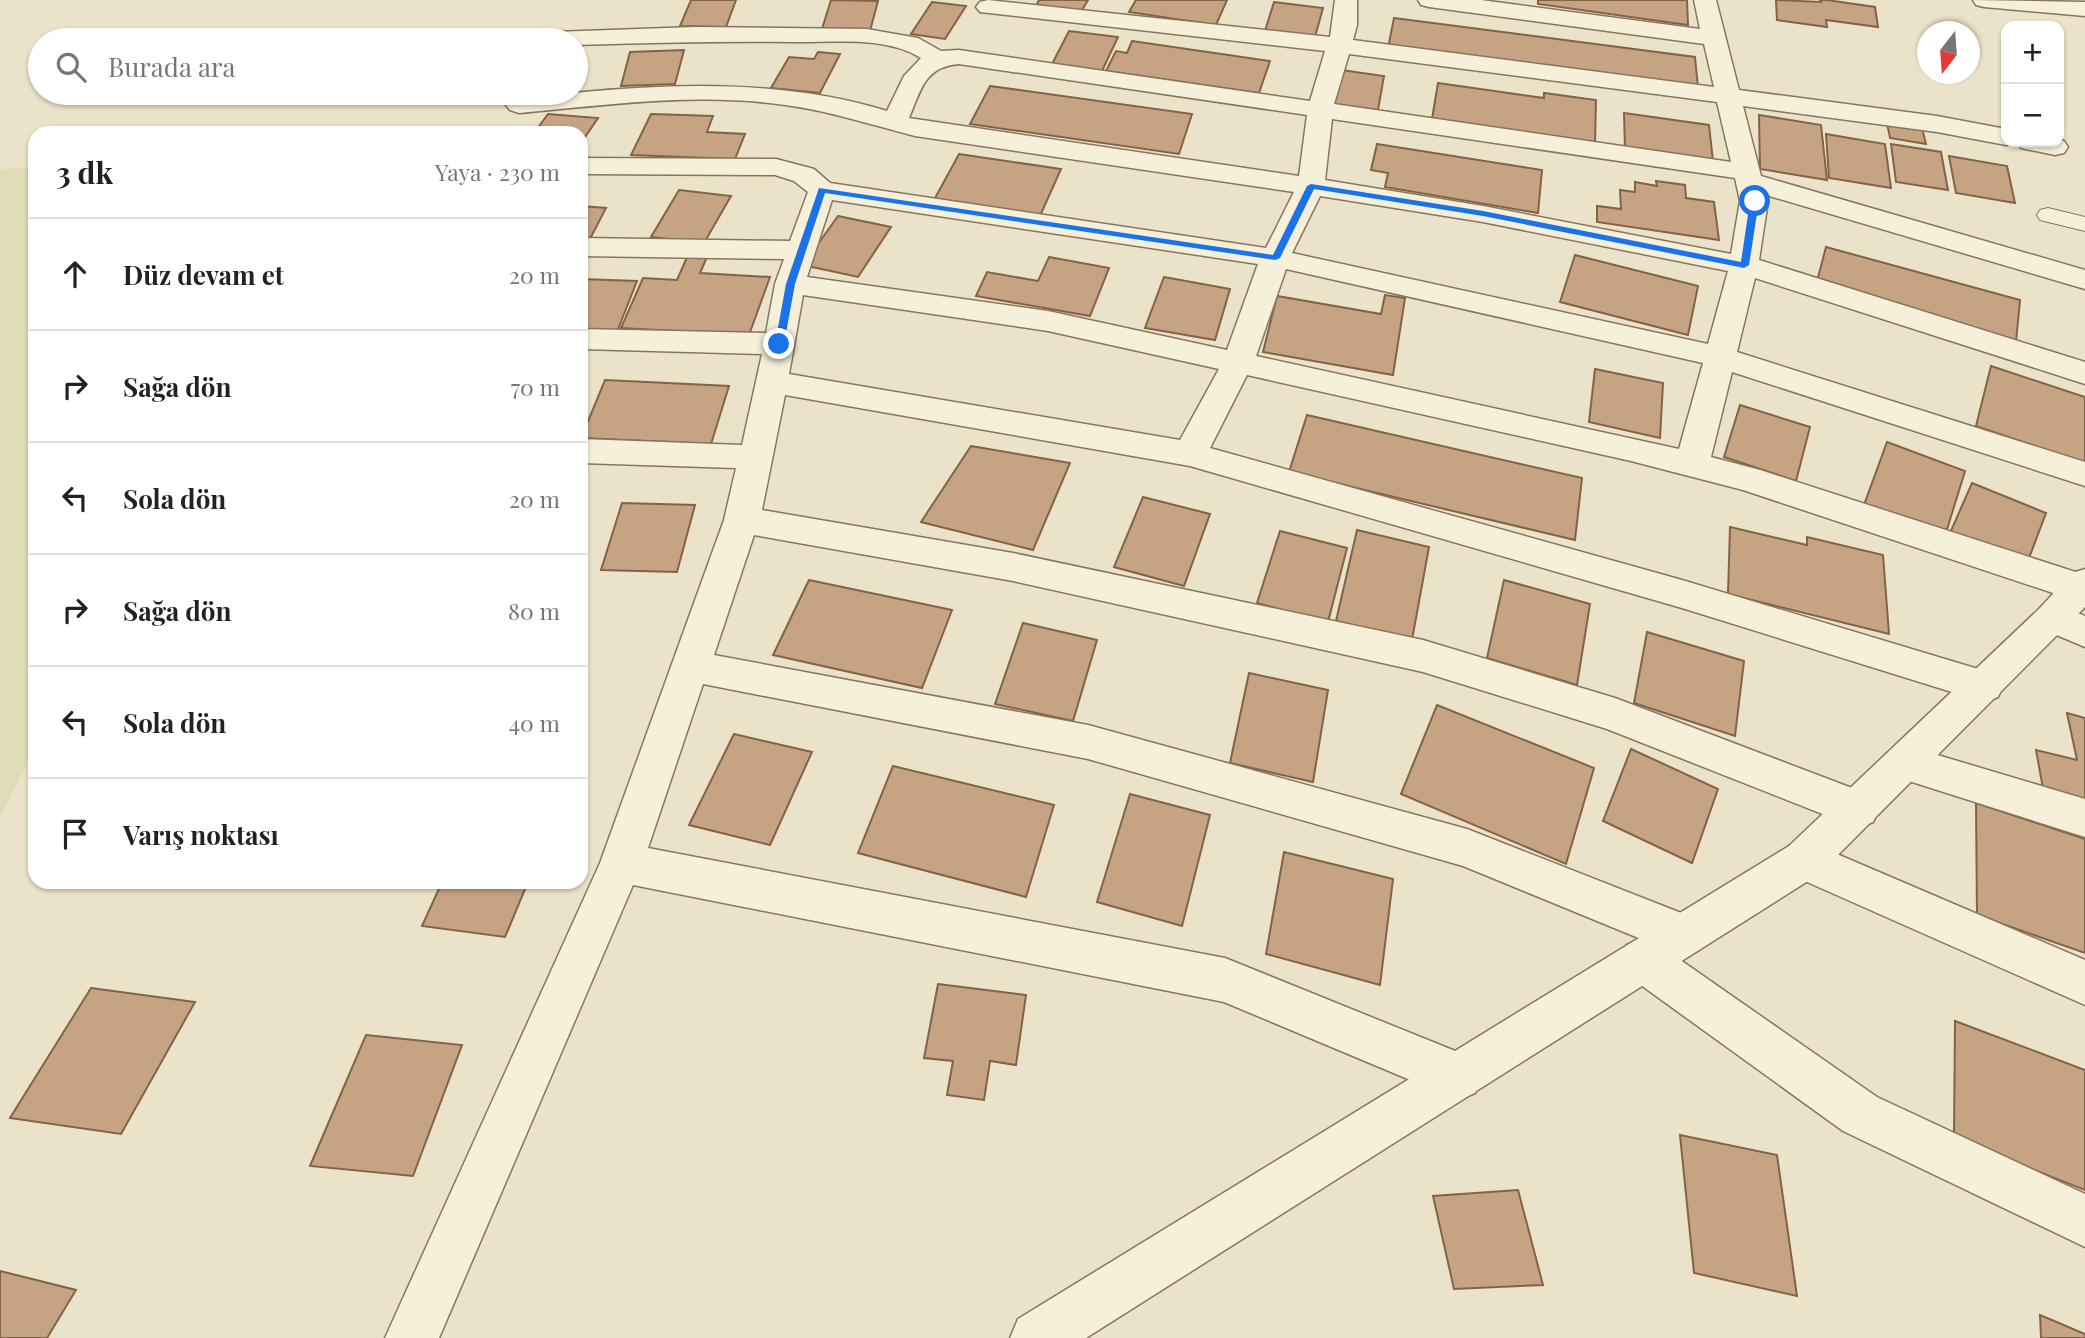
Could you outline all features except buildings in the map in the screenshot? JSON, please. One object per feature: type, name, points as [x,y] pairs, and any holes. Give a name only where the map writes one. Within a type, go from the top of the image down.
[{"type":"street","points":[[1190,454],[1238,362],[1275,258],[1311,186],[1320,110],[1345,25],[1346,0]]},
{"type":"street","points":[[1429,0],[1714,38]]},
{"type":"street","points":[[1692,465],[1744,265],[1755,201],[1705,0]]},
{"type":"street","points":[[1984,0],[2085,9]]},
{"type":"street","points":[[988,8],[1337,45],[1923,122],[2001,136]]},
{"type":"street","points":[[588,38],[695,34],[867,37],[910,43],[928,52],[935,59]]},
{"type":"street","points":[[895,121],[920,67],[935,59],[959,57],[1748,176],[2085,281]]},
{"type":"street","points":[[588,99],[639,94],[745,93],[824,103],[915,128],[1483,214],[1744,265],[2085,373]]},
{"type":"street","points":[[588,166],[776,167],[804,174],[822,190],[1275,258],[1720,357],[2085,474]]},
{"type":"street","points":[[412,1338],[621,863],[741,520],[796,267],[822,190]]},
{"type":"street","points":[[588,248],[796,267],[1632,449],[1748,479],[2076,605],[1984,686],[1804,860],[1037,1338]]},
{"type":"street","points":[[588,340],[776,363],[1190,454],[1669,590],[1984,686]]},
{"type":"street","points":[[588,451],[755,457]]},
{"type":"street","points":[[741,520],[1013,567],[1423,656],[1615,715],[1858,808]]},
{"type":"street","points":[[690,666],[1088,742],[1467,848],[1683,935]]},
{"type":"street","points":[[1904,764],[2085,818]]},
{"type":"street","points":[[1804,860],[2085,983]]},
{"type":"street","points":[[621,863],[1225,980],[1458,1076]]},
{"type":"street","points":[[1643,960],[1860,1114],[2085,1220]]},
{"type":"lane","points":[[2048,215],[2085,224]]},
{"type":"shaded area","points":[[28,168],[28,762],[0,816],[0,169]]},
{"type":"route","points":[[779,344],[790,284],[822,190],[1275,258],[1311,186],[1483,214],[1744,265],[1755,201]]}]
